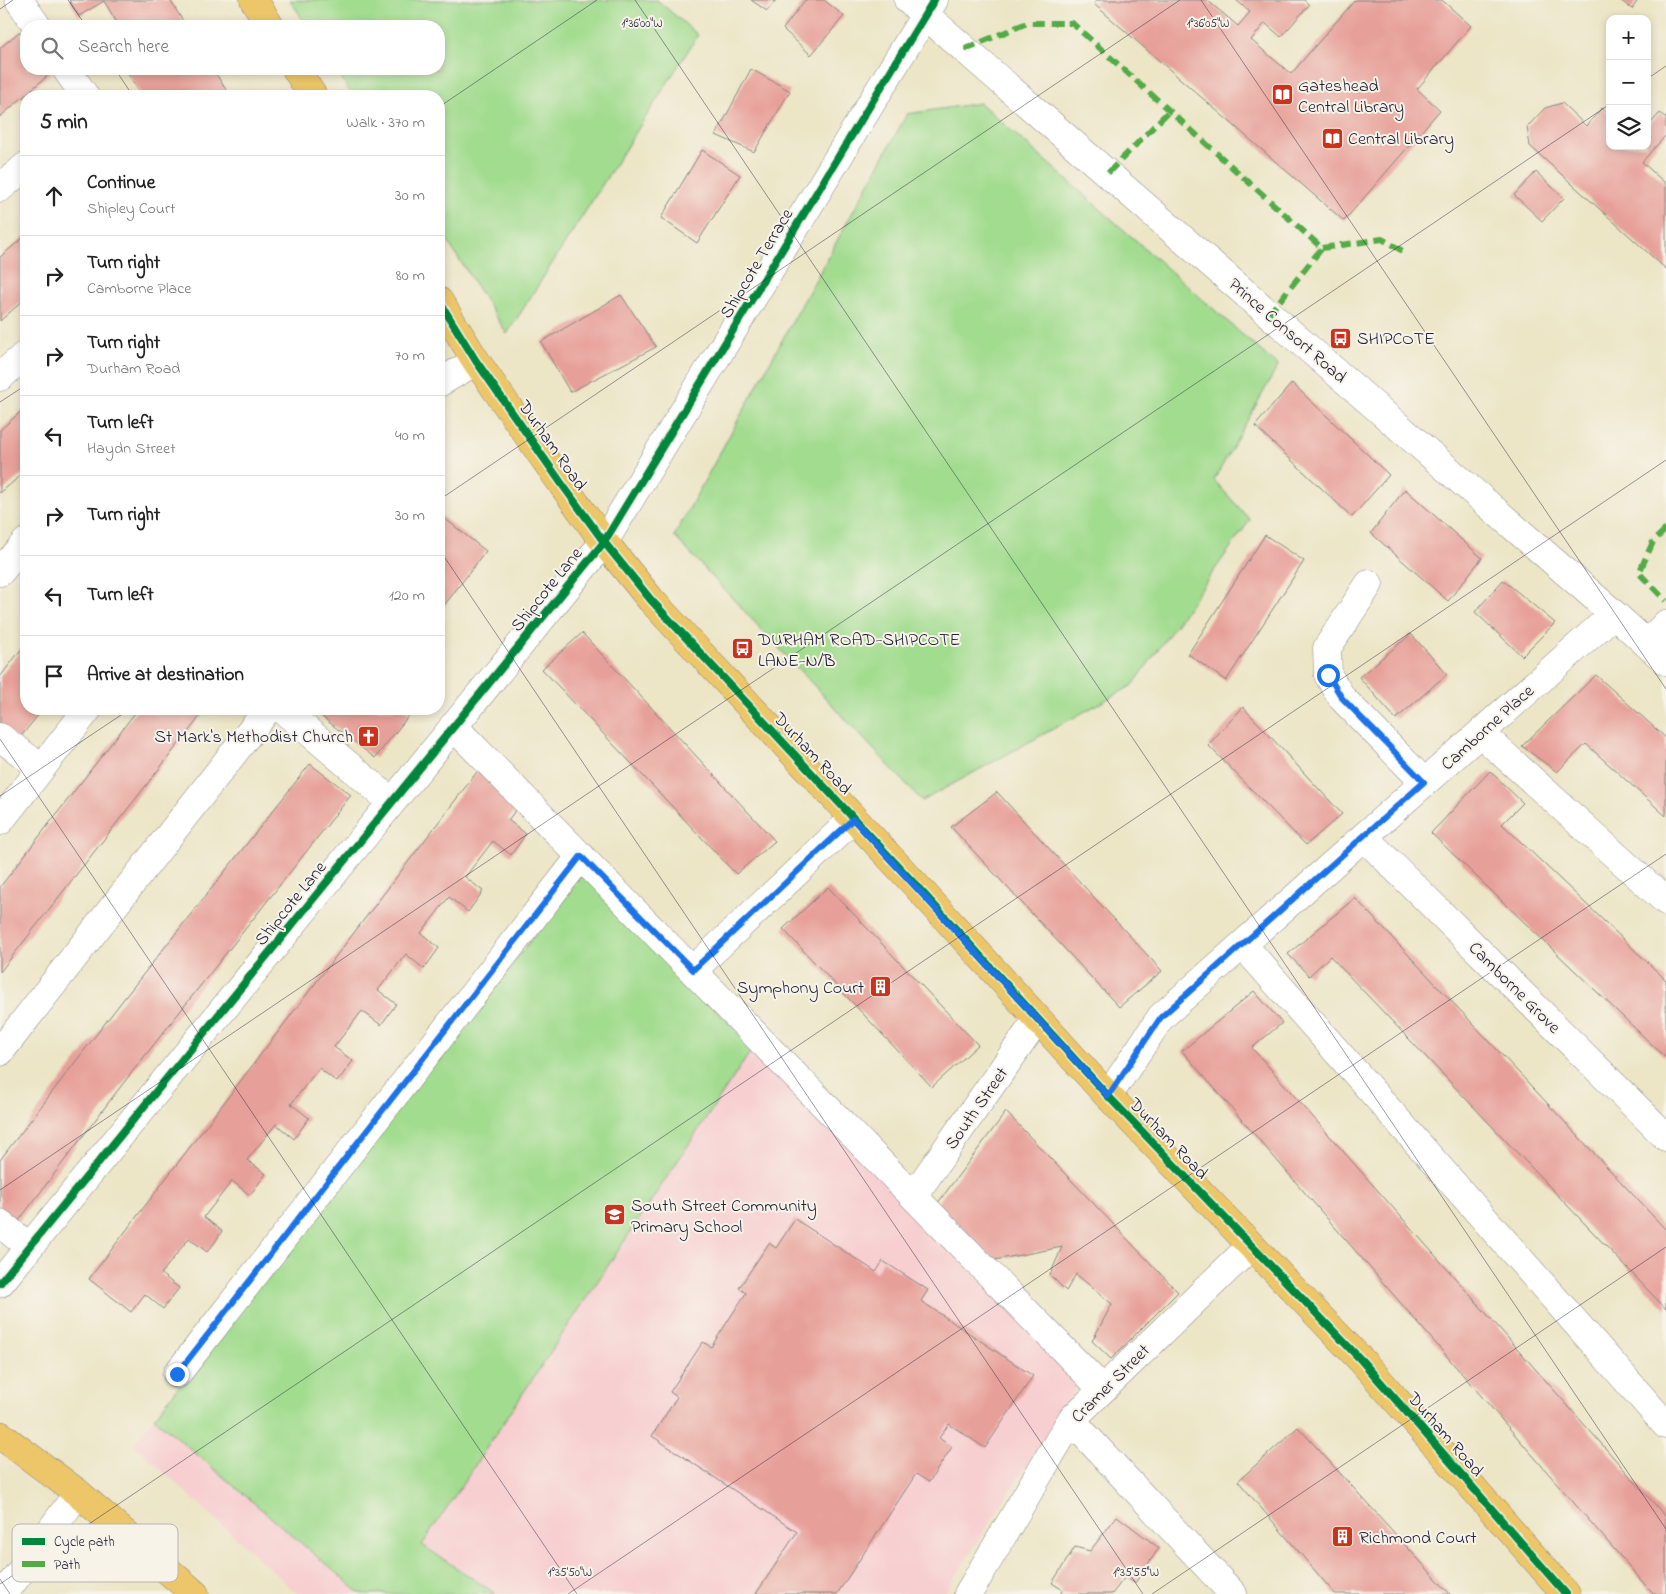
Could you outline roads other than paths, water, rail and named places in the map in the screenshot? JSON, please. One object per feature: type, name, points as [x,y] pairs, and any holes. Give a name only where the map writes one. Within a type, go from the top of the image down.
[{"type":"main road","points":[[254,0],[266,20]]},
{"type":"main road","points":[[300,75],[308,90]]},
{"type":"main road","name":"Durham Road","points":[[445,311],[476,361],[604,542],[651,600],[1108,1096],[1362,1361],[1566,1594]]},
{"type":"main road","points":[[0,1435],[78,1493],[114,1524]]},
{"type":"main road","points":[[178,1579],[195,1594]]},
{"type":"street","points":[[19,0],[33,20]]},
{"type":"street","name":"Shipcote Terrace","points":[[604,542],[923,5]]},
{"type":"street","name":"Prince Consort Road","points":[[923,5],[1656,652]]},
{"type":"street","points":[[70,75],[81,90]]},
{"type":"street","points":[[0,188],[20,171]]},
{"type":"street","points":[[0,377],[20,359]]},
{"type":"street","points":[[445,379],[476,361]]},
{"type":"street","name":"Shipcote Lane","points":[[0,1283],[604,542]]},
{"type":"street","points":[[0,572],[20,549]]},
{"type":"street","points":[[1369,584],[1328,648],[1328,675],[1342,698],[1424,782]]},
{"type":"street","name":"Camborne Place","points":[[1108,1096],[1161,1017],[1614,614]]},
{"type":"street","points":[[1656,652],[1666,624]]},
{"type":"street","points":[[0,821],[83,715]]},
{"type":"street","points":[[0,1052],[263,715]]},
{"type":"street","points":[[289,715],[392,802]]},
{"type":"street","points":[[453,726],[1102,1389]]},
{"type":"street","points":[[1480,733],[1666,901]]},
{"type":"street","points":[[0,737],[41,768]]},
{"type":"street","points":[[693,970],[853,819]]},
{"type":"street","name":"Camborne Grove","points":[[1364,837],[1666,1137]]},
{"type":"street","points":[[177,1374],[581,856]]},
{"type":"street","points":[[1243,945],[1666,1425]]},
{"type":"street","name":"South Street","points":[[914,1195],[1038,1020]]},
{"type":"street","points":[[0,1224],[29,1247]]},
{"type":"street","name":"Cramer Street","points":[[968,1594],[1071,1420],[1251,1246]]},
{"type":"street","points":[[1071,1420],[1233,1594]]},
{"type":"street","points":[[55,1524],[78,1493]]},
{"type":"street","points":[[4,1594],[13,1582]]},
{"type":"place","name":"Gateshead Central Library","points":[[1282,95]]},
{"type":"place","name":"Central Library","points":[[1332,138]]},
{"type":"place","name":"SHIPCOTE","points":[[1341,338]]},
{"type":"place","name":"DURHAM ROAD-SHIPCOTE LANE-N/B","points":[[742,649]]},
{"type":"place","name":"St Mark's Methodist Church","points":[[369,736]]},
{"type":"place","name":"Symphony Court","points":[[880,987]]},
{"type":"place","name":"South Street Community Primary School","points":[[615,1215]]},
{"type":"place","name":"Richmond Court","points":[[1343,1537]]}]
